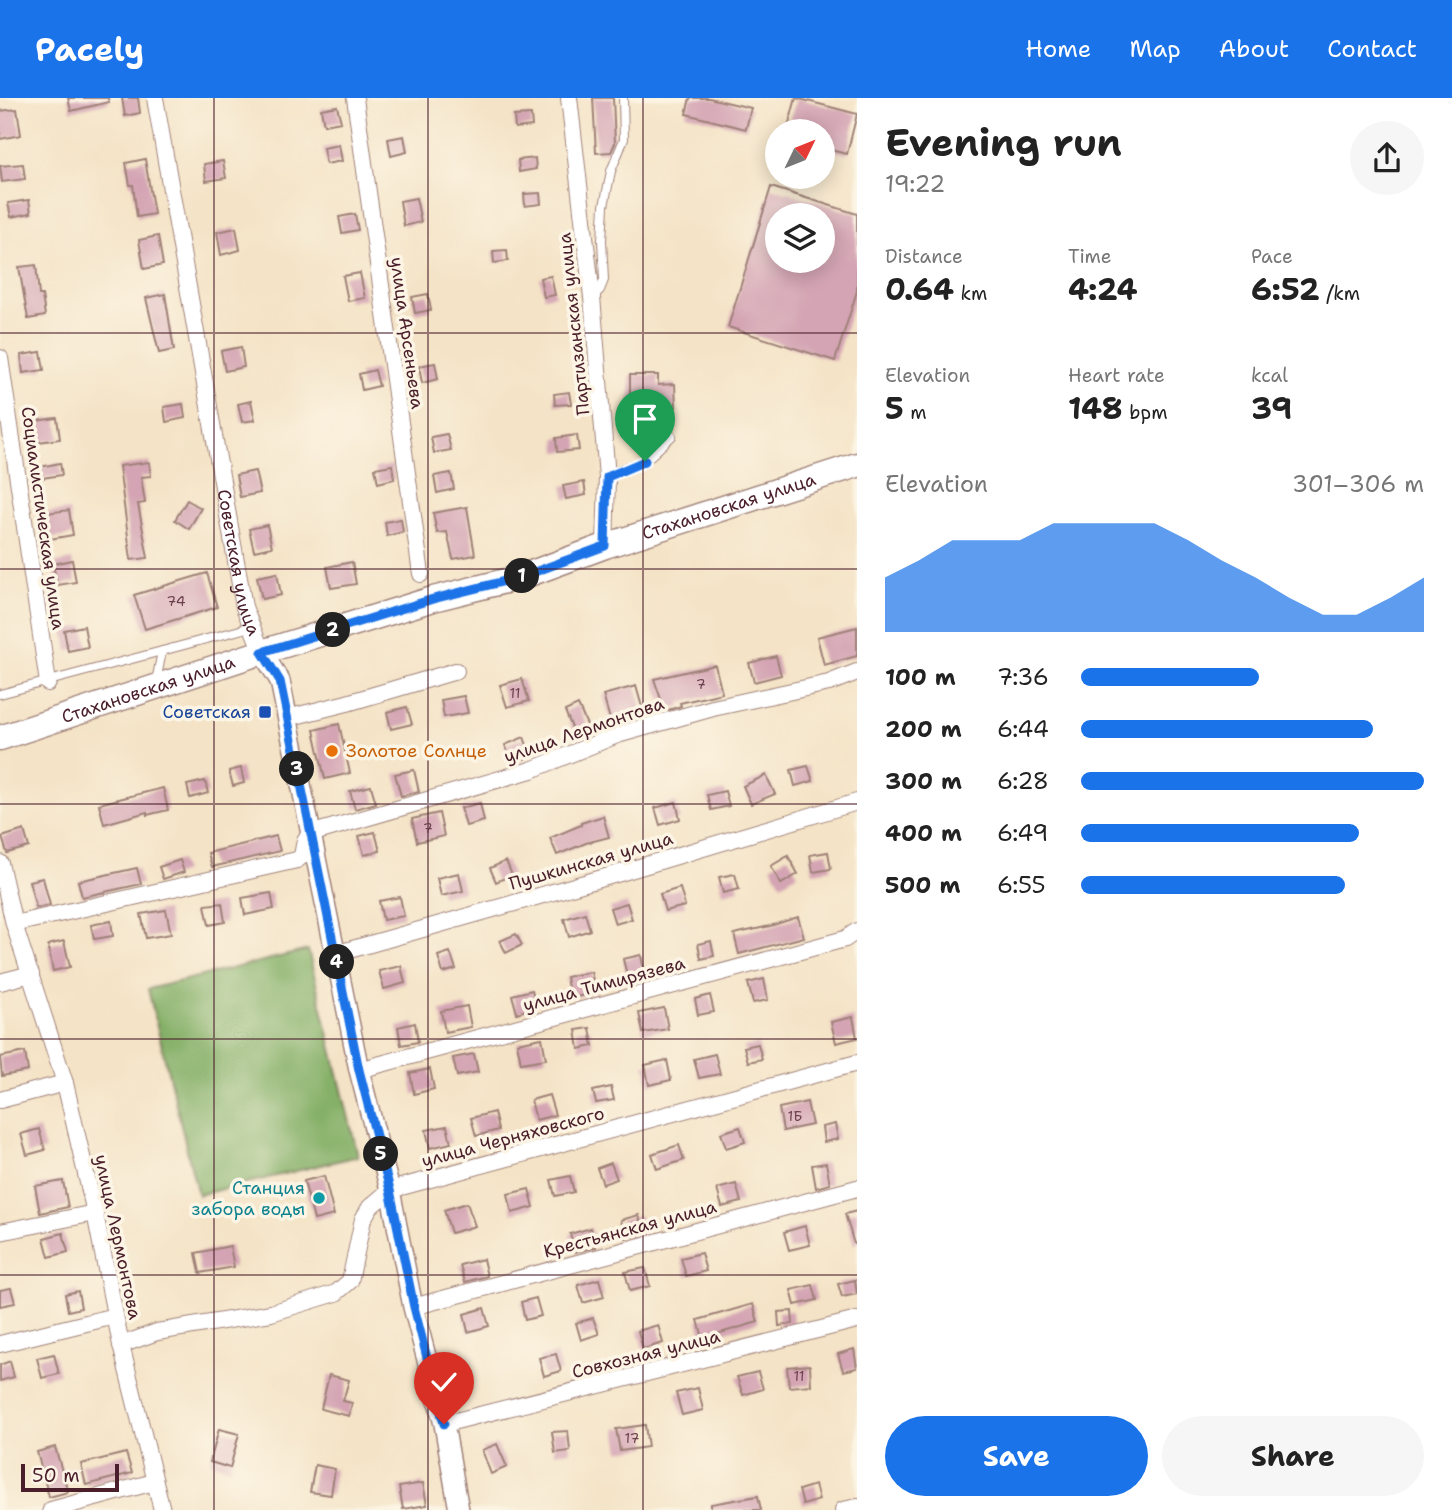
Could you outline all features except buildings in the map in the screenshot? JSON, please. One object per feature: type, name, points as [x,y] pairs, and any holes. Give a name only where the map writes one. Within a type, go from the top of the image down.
[{"type":"main road","name":"Стахановская улица","points":[[0,738],[262,652],[427,586],[521,577],[605,546],[857,465]]},
{"type":"street","name":"Советская улица","points":[[155,98],[244,607],[262,652],[280,681],[359,1070],[390,1190],[414,1307],[444,1424],[459,1510]]},
{"type":"street","name":"улица Арсеньева","points":[[355,98],[427,586]]},
{"type":"street","name":"Партизанская улица","points":[[569,98],[592,297],[607,477],[605,546]]},
{"type":"street","name":"Социалистическая улица","points":[[0,358],[48,683]]},
{"type":"street","points":[[287,718],[456,671]]},
{"type":"street","name":"улица Лермонтова","points":[[310,834],[531,770],[617,735],[713,708],[829,683],[857,672]]},
{"type":"street","name":"Пушкинская улица","points":[[335,954],[857,802]]},
{"type":"street","points":[[14,924],[297,860],[302,856],[305,840],[310,834]]},
{"type":"street","name":"улица Лермонтова","points":[[0,863],[14,924],[65,1083],[95,1213],[121,1345],[162,1510]]},
{"type":"street","name":"улица Тимирязева","points":[[359,1070],[845,939],[857,931]]},
{"type":"street","points":[[0,982],[30,974]]},
{"type":"street","name":"улица Черняховского","points":[[121,1345],[157,1332],[271,1313],[336,1293],[349,1281],[363,1219],[370,1207],[390,1190],[857,1063]]},
{"type":"street","points":[[0,1100],[65,1083]]},
{"type":"street","name":"Крестьянская улица","points":[[414,1307],[857,1188]]},
{"type":"street","points":[[0,1232],[95,1213]]},
{"type":"street","points":[[0,1344],[115,1317]]},
{"type":"street","name":"Совхозная улица","points":[[444,1424],[857,1320]]},
{"type":"street","points":[[51,1510],[153,1482]]},
{"type":"street","points":[[843,1510],[857,1507]]},
{"type":"lane","points":[[592,297],[600,290],[604,280],[604,205],[611,171],[624,139],[623,98]]},
{"type":"lane","points":[[607,477],[645,461],[672,436]]},
{"type":"lane","points":[[0,694],[251,627]]},
{"type":"lane","points":[[156,688],[162,651]]},
{"type":"green space","points":[[308,950],[358,1156],[198,1195],[148,989]]},
{"type":"place","name":"Советская","points":[[265,712]]},
{"type":"place","name":"Золотое Солнце","points":[[332,751]]},
{"type":"place","name":"Станция забора воды","points":[[319,1198]]},
{"type":"route","points":[[444,1424],[414,1307],[390,1190],[359,1070],[280,681],[262,652],[433,599],[521,577],[605,546],[607,477],[645,461]]}]
